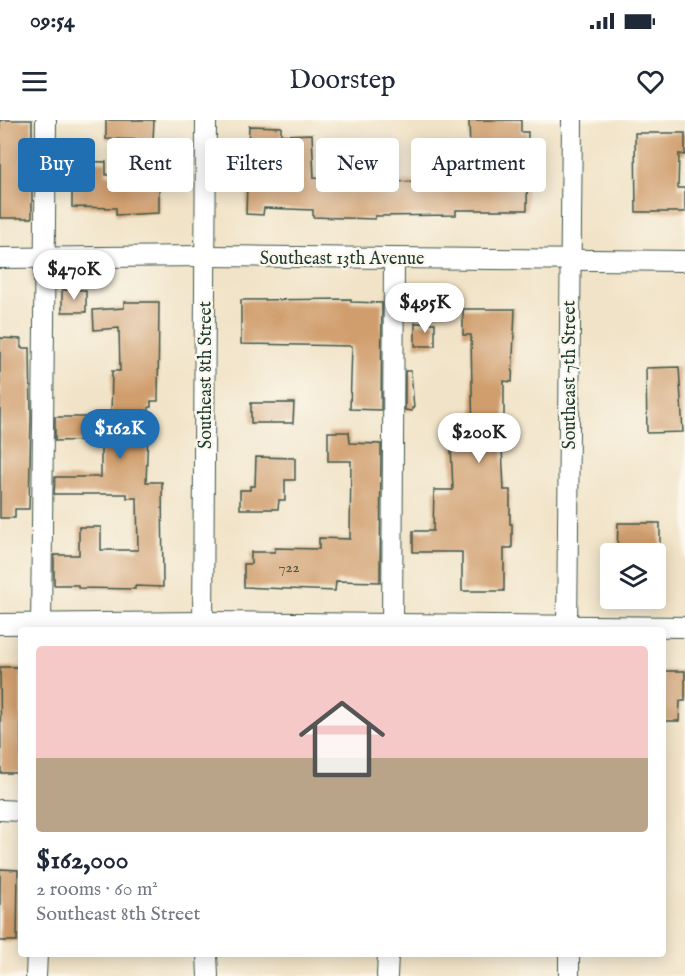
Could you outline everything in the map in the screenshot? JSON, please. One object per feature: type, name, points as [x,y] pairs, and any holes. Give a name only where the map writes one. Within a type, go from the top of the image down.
[{"type":"street","points":[[41,627],[46,120]]},
{"type":"street","name":"Southeast 8th Street","points":[[203,626],[206,120]]},
{"type":"street","name":"Southeast 7th Street","points":[[567,627],[572,120]]},
{"type":"street","name":"Southeast 13th Avenue","points":[[0,258],[205,256],[685,261]]},
{"type":"street","points":[[0,624],[41,627],[392,627],[394,258]]},
{"type":"street","points":[[666,627],[685,627]]},
{"type":"street","points":[[0,810],[18,811]]},
{"type":"street","points":[[36,976],[37,957]]},
{"type":"street","points":[[207,957],[208,976]]},
{"type":"street","points":[[387,976],[388,957]]},
{"type":"street","points":[[569,957],[569,976]]},
{"type":"building","points":[[0,120],[32,120],[32,138],[18,138],[18,192],[32,192],[32,218],[0,218]]},
{"type":"building","points":[[106,120],[154,120],[153,138],[106,139]]},
{"type":"building","points":[[469,120],[521,120],[521,132],[528,132],[528,138],[470,138]]},
{"type":"building","points":[[249,126],[281,127],[281,135],[312,134],[316,192],[399,192],[399,182],[411,181],[411,192],[527,192],[527,210],[456,210],[456,215],[375,216],[375,219],[313,217],[313,210],[264,208],[263,215],[246,214],[247,192],[304,192],[304,138],[249,138]]},
{"type":"building","points":[[635,133],[685,133],[685,155],[679,154],[678,188],[685,188],[685,212],[636,212]]},
{"type":"building","points":[[95,162],[106,162],[107,192],[159,192],[159,213],[116,215],[116,208],[72,207],[72,192],[95,192]]},
{"type":"building","points":[[62,290],[86,290],[86,312],[62,312]]},
{"type":"building","points":[[351,299],[351,302],[382,303],[381,410],[350,409],[352,346],[241,344],[241,300]]},
{"type":"building","points":[[124,302],[159,302],[158,401],[151,401],[151,407],[149,407],[146,482],[162,482],[163,587],[78,588],[78,585],[54,585],[54,555],[79,555],[79,527],[101,527],[101,550],[138,550],[137,498],[127,498],[127,494],[54,494],[55,477],[101,477],[101,440],[55,441],[55,417],[111,417],[112,371],[120,371],[119,328],[94,330],[93,310],[124,308]]},
{"type":"building","points":[[463,309],[515,309],[512,382],[504,381],[504,426],[501,426],[504,490],[510,490],[510,524],[512,524],[512,548],[504,548],[504,591],[462,591],[462,552],[413,552],[413,531],[433,531],[434,490],[453,490],[451,447],[473,446],[471,335],[463,335]]},
{"type":"building","points":[[415,323],[435,323],[435,346],[415,346]]},
{"type":"building","points":[[0,338],[21,339],[21,348],[30,348],[29,509],[15,509],[15,518],[0,518]]},
{"type":"building","points":[[679,367],[683,432],[647,433],[646,368]]},
{"type":"building","points":[[405,371],[411,371],[414,408],[412,411],[405,410]]},
{"type":"building","points":[[251,403],[294,403],[293,423],[251,423]]},
{"type":"building","points":[[328,432],[349,432],[350,443],[381,444],[380,582],[336,581],[335,591],[244,587],[244,564],[251,564],[251,552],[275,552],[275,548],[319,549],[319,538],[350,539],[351,461],[328,461]]},
{"type":"building","points":[[256,457],[295,458],[295,480],[285,480],[285,500],[279,500],[278,509],[240,509],[240,490],[250,490],[250,486],[255,486]]},
{"type":"building","points":[[618,523],[660,523],[660,543],[617,543]]},
{"type":"building","points":[[0,667],[18,667],[18,773],[1,773]]},
{"type":"building","points":[[666,671],[685,671],[685,701],[680,701],[679,721],[666,721]]},
{"type":"building","points":[[0,869],[18,870],[17,941],[0,941]]}]
